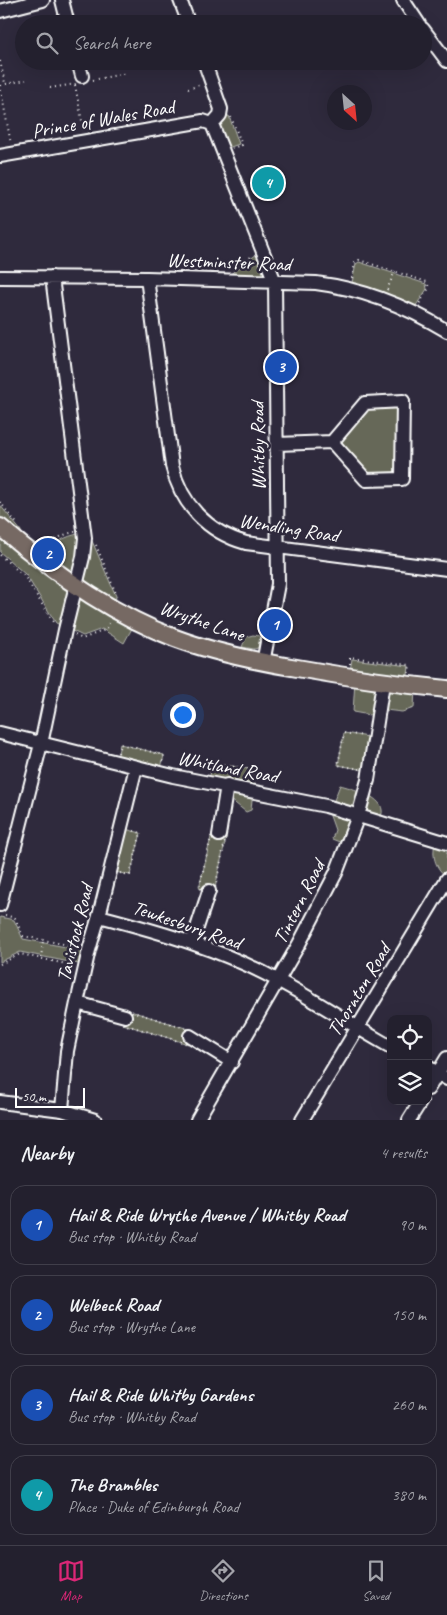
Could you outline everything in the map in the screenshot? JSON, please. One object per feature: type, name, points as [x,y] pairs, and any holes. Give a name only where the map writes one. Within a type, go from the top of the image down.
[{"type":"main road","name":"Wrythe Lane","points":[[0,527],[76,585],[116,609],[174,638],[210,650],[263,663],[383,683],[447,688]]},
{"type":"street","points":[[0,11],[43,0]]},
{"type":"street","points":[[62,0],[66,15]]},
{"type":"street","points":[[180,0],[186,15]]},
{"type":"street","points":[[403,0],[413,15]]},
{"type":"street","points":[[432,41],[447,61]]},
{"type":"street","points":[[78,70],[78,80]]},
{"type":"street","name":"Whitby Road","points":[[207,70],[221,109],[216,119],[224,151],[275,282],[278,584],[263,663]]},
{"type":"street","name":"Prince of Wales Road","points":[[6,155],[216,119]]},
{"type":"street","name":"Westminster Road","points":[[0,277],[147,278],[316,283],[350,288],[384,299],[414,312],[447,331]]},
{"type":"street","points":[[0,905],[41,744],[65,630],[83,557],[85,535],[52,277]]},
{"type":"street","name":"Wendling Road","points":[[147,278],[172,466],[180,490],[200,518],[222,534],[246,543],[447,570]]},
{"type":"street","points":[[277,444],[332,442],[365,403],[403,401],[402,479],[366,480],[332,442]]},
{"type":"street","name":"Tintern Road","points":[[197,1120],[320,906],[336,873],[358,816],[370,771],[383,683]]},
{"type":"street","name":"Whitland Road","points":[[0,733],[160,773],[326,806],[447,843]]},
{"type":"street","name":"Tavistock Road","points":[[62,1110],[66,1051],[84,969],[136,767]]},
{"type":"street","points":[[219,835],[227,786]]},
{"type":"street","name":"Thornton Road","points":[[302,1120],[447,878]]},
{"type":"street","points":[[192,943],[209,891]]},
{"type":"street","name":"Tewkesbury Road","points":[[99,916],[148,928],[192,943],[278,980],[387,1045]]},
{"type":"street","points":[[77,1003],[125,1016]]},
{"type":"street","points":[[190,1036],[232,1062]]},
{"type":"street","points":[[438,1073],[447,1058]]},
{"type":"street","points":[[0,1102],[62,1110],[95,1120]]},
{"type":"street","points":[[409,1120],[418,1105]]},
{"type":"path","points":[[0,61],[6,84]]},
{"type":"path","points":[[6,155],[0,85],[26,80]]},
{"type":"path","points":[[78,80],[86,141]]},
{"type":"path","points":[[188,89],[211,80]]},
{"type":"path","points":[[216,119],[230,114],[242,144],[224,151]]},
{"type":"path","points":[[220,280],[262,248]]},
{"type":"path","points":[[350,288],[354,263],[359,260],[427,282],[429,288],[414,312]]},
{"type":"path","points":[[384,299],[395,271]]},
{"type":"path","points":[[0,555],[25,577],[53,624],[82,638],[105,630],[116,609],[118,596],[93,539],[85,535],[69,533],[48,544],[37,557]]},
{"type":"path","points":[[348,677],[350,657],[410,665],[408,685]]},
{"type":"path","points":[[370,771],[338,765],[344,733],[375,738]]},
{"type":"path","points":[[116,762],[120,744],[164,755],[160,773]]},
{"type":"path","points":[[209,782],[212,763],[255,770],[252,790]]},
{"type":"path","points":[[110,871],[130,875],[141,833],[121,828]]},
{"type":"path","points":[[212,833],[219,835],[226,838],[214,893],[199,888],[212,833]]},
{"type":"path","points":[[0,914],[15,918],[23,936],[89,950]]},
{"type":"path","points":[[41,958],[44,940]]},
{"type":"path","points":[[0,964],[20,954],[84,969]]},
{"type":"path","points":[[127,1010],[192,1030],[188,1044],[123,1024],[125,1016],[127,1010]]},
{"type":"green space","points":[[222,116],[229,116],[239,144],[225,149],[214,124]]},
{"type":"green space","points":[[261,251],[272,279],[225,278]]},
{"type":"green space","points":[[359,262],[426,284],[427,289],[413,310],[351,287],[356,264]]},
{"type":"green space","points":[[403,401],[402,479],[366,480],[332,442],[365,403]]},
{"type":"green space","points":[[0,505],[21,531],[20,542],[0,525]]},
{"type":"green space","points":[[0,529],[37,560],[52,546],[69,536],[83,533],[83,539],[92,541],[116,596],[114,611],[136,621],[124,643],[102,629],[83,636],[56,623],[26,575],[0,552]]},
{"type":"green space","points":[[260,636],[258,648],[242,647],[246,637]]},
{"type":"green space","points":[[352,659],[409,666],[407,683],[349,677]]},
{"type":"green space","points":[[355,681],[415,688],[414,708],[402,712],[377,709],[375,716],[353,712]]},
{"type":"green space","points":[[344,733],[375,738],[370,771],[338,765]]},
{"type":"green space","points":[[120,744],[164,755],[160,773],[116,762]]},
{"type":"green space","points":[[212,763],[255,770],[251,810],[246,812],[209,782]]},
{"type":"green space","points":[[340,785],[371,797],[377,801],[382,811],[380,821],[358,816],[347,845],[332,839],[335,830],[329,813]]},
{"type":"green space","points":[[121,828],[141,833],[130,875],[110,871]]},
{"type":"green space","points":[[212,833],[226,837],[214,893],[199,888]]},
{"type":"green space","points":[[436,841],[447,845],[446,876],[439,869],[435,860]]},
{"type":"green space","points":[[0,917],[14,920],[23,939],[82,950],[79,964],[20,952],[0,962]]},
{"type":"green space","points":[[127,1010],[192,1030],[188,1044],[123,1024]]},
{"type":"place","name":"The Brambles","points":[[268,183]]},
{"type":"place","name":"Hail & Ride Whitby Gardens","points":[[281,367]]},
{"type":"place","name":"Welbeck Road","points":[[48,554]]},
{"type":"place","name":"Hail & Ride Wrythe Avenue / Whitby Road","points":[[275,625]]}]
